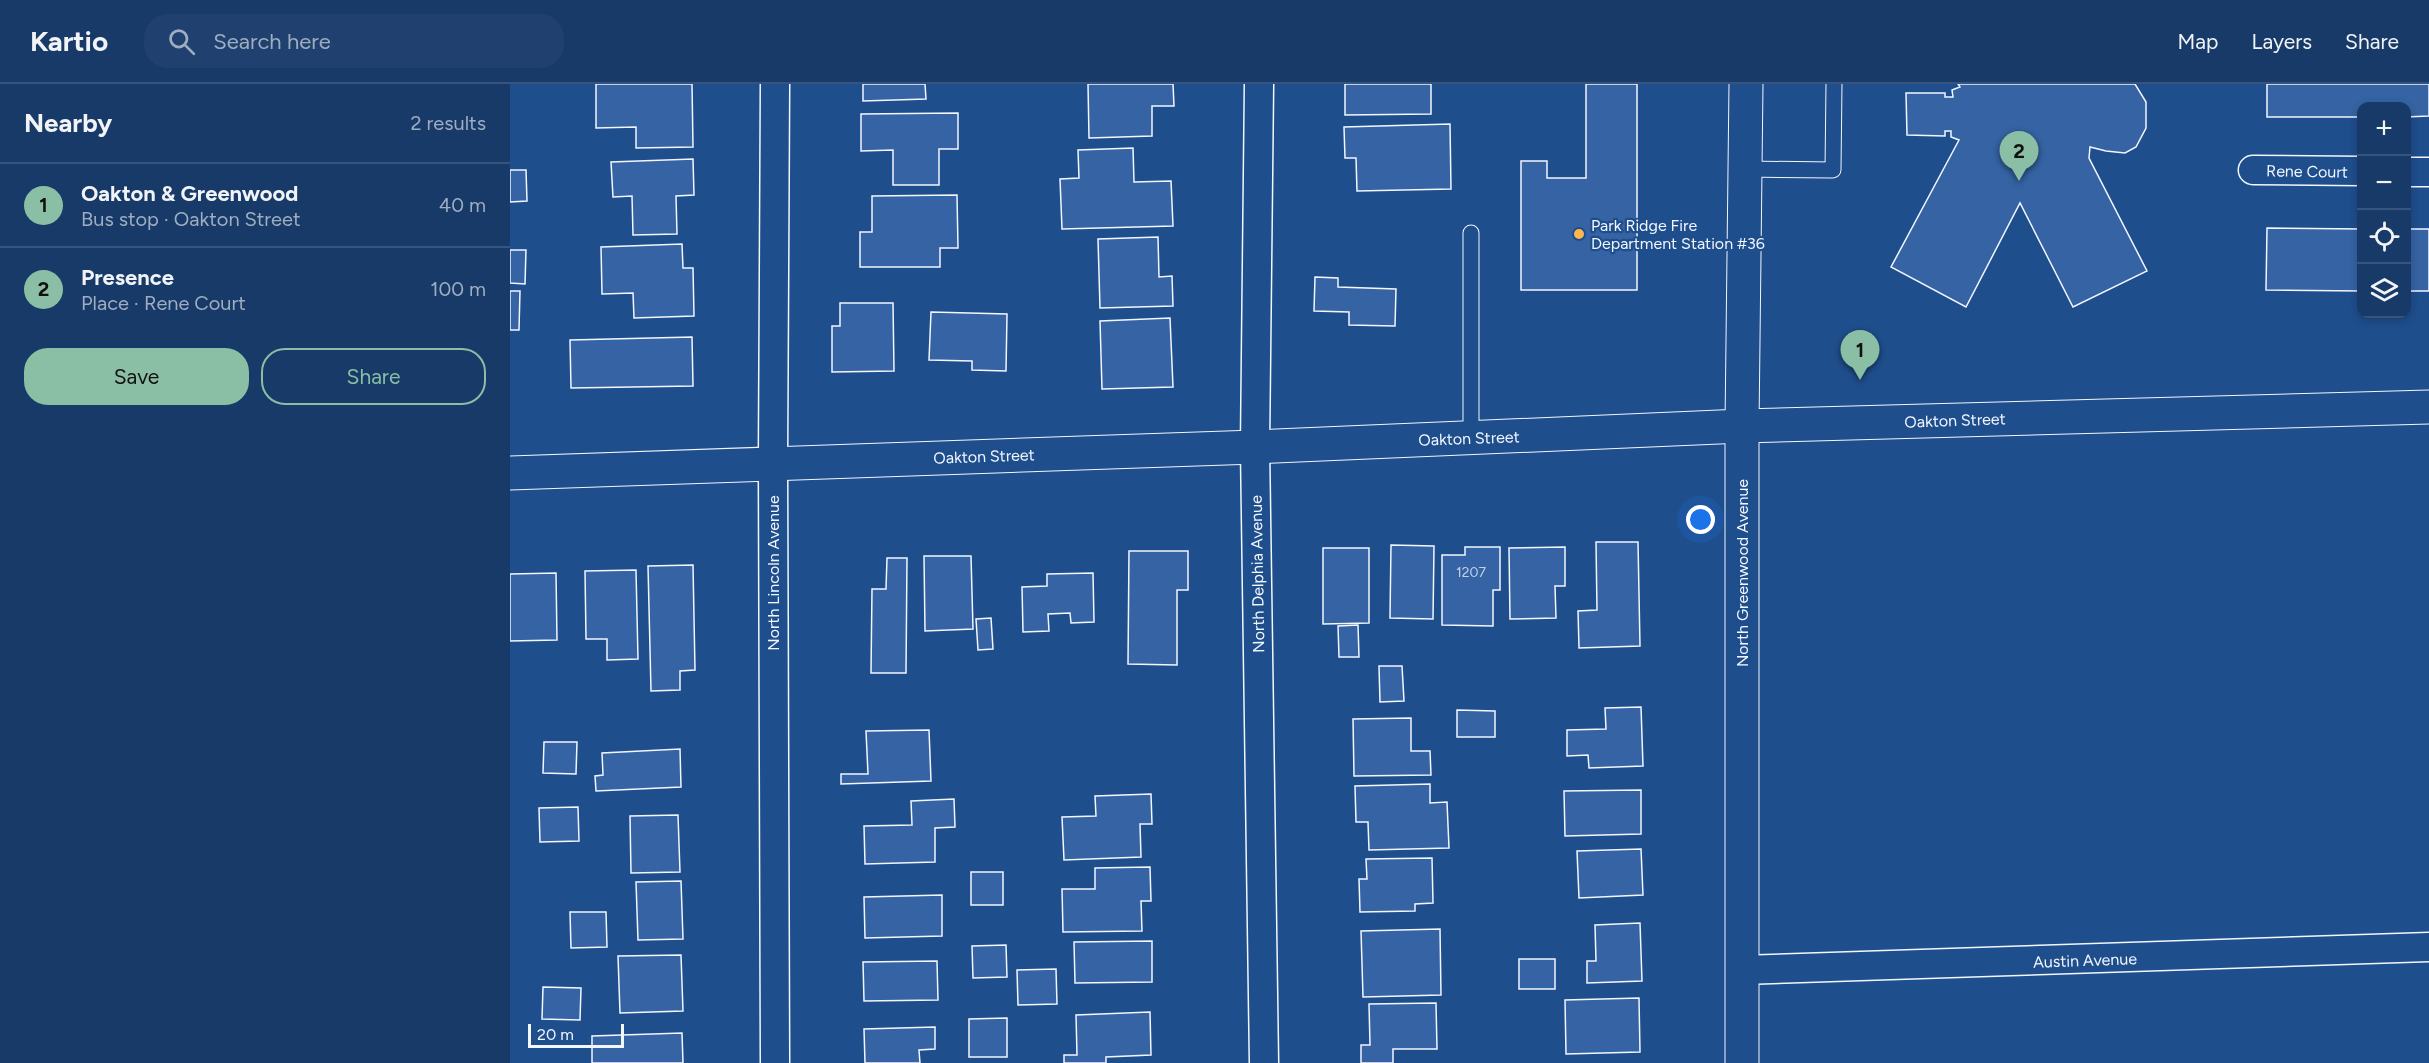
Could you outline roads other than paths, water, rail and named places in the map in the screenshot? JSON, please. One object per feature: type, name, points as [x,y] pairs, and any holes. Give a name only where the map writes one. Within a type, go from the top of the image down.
[{"type":"main road","name":"North Greenwood Avenue","points":[[1742,1063],[1742,426],[1746,84]]},
{"type":"main road","name":"Oakton Street","points":[[510,473],[773,462],[1255,447],[1742,426],[2429,407]]},
{"type":"street","name":"North Lincoln Avenue","points":[[775,1063],[773,462],[776,84]]},
{"type":"street","name":"North Delphia Avenue","points":[[1259,84],[1255,447],[1264,1063]]},
{"type":"street","name":"Rene Court","points":[[2253,170],[2357,171]]},
{"type":"street","points":[[2411,172],[2429,172]]},
{"type":"street","name":"Austin Avenue","points":[[1742,970],[2429,947]]},
{"type":"lane","points":[[1745,169],[1833,170],[1834,84]]},
{"type":"lane","points":[[1471,233],[1471,438]]},
{"type":"place","name":"Presence","points":[[2019,181]]},
{"type":"place","name":"Park Ridge Fire Department Station #36","points":[[1579,234]]},
{"type":"place","name":"Oakton & Greenwood","points":[[1860,380]]}]
